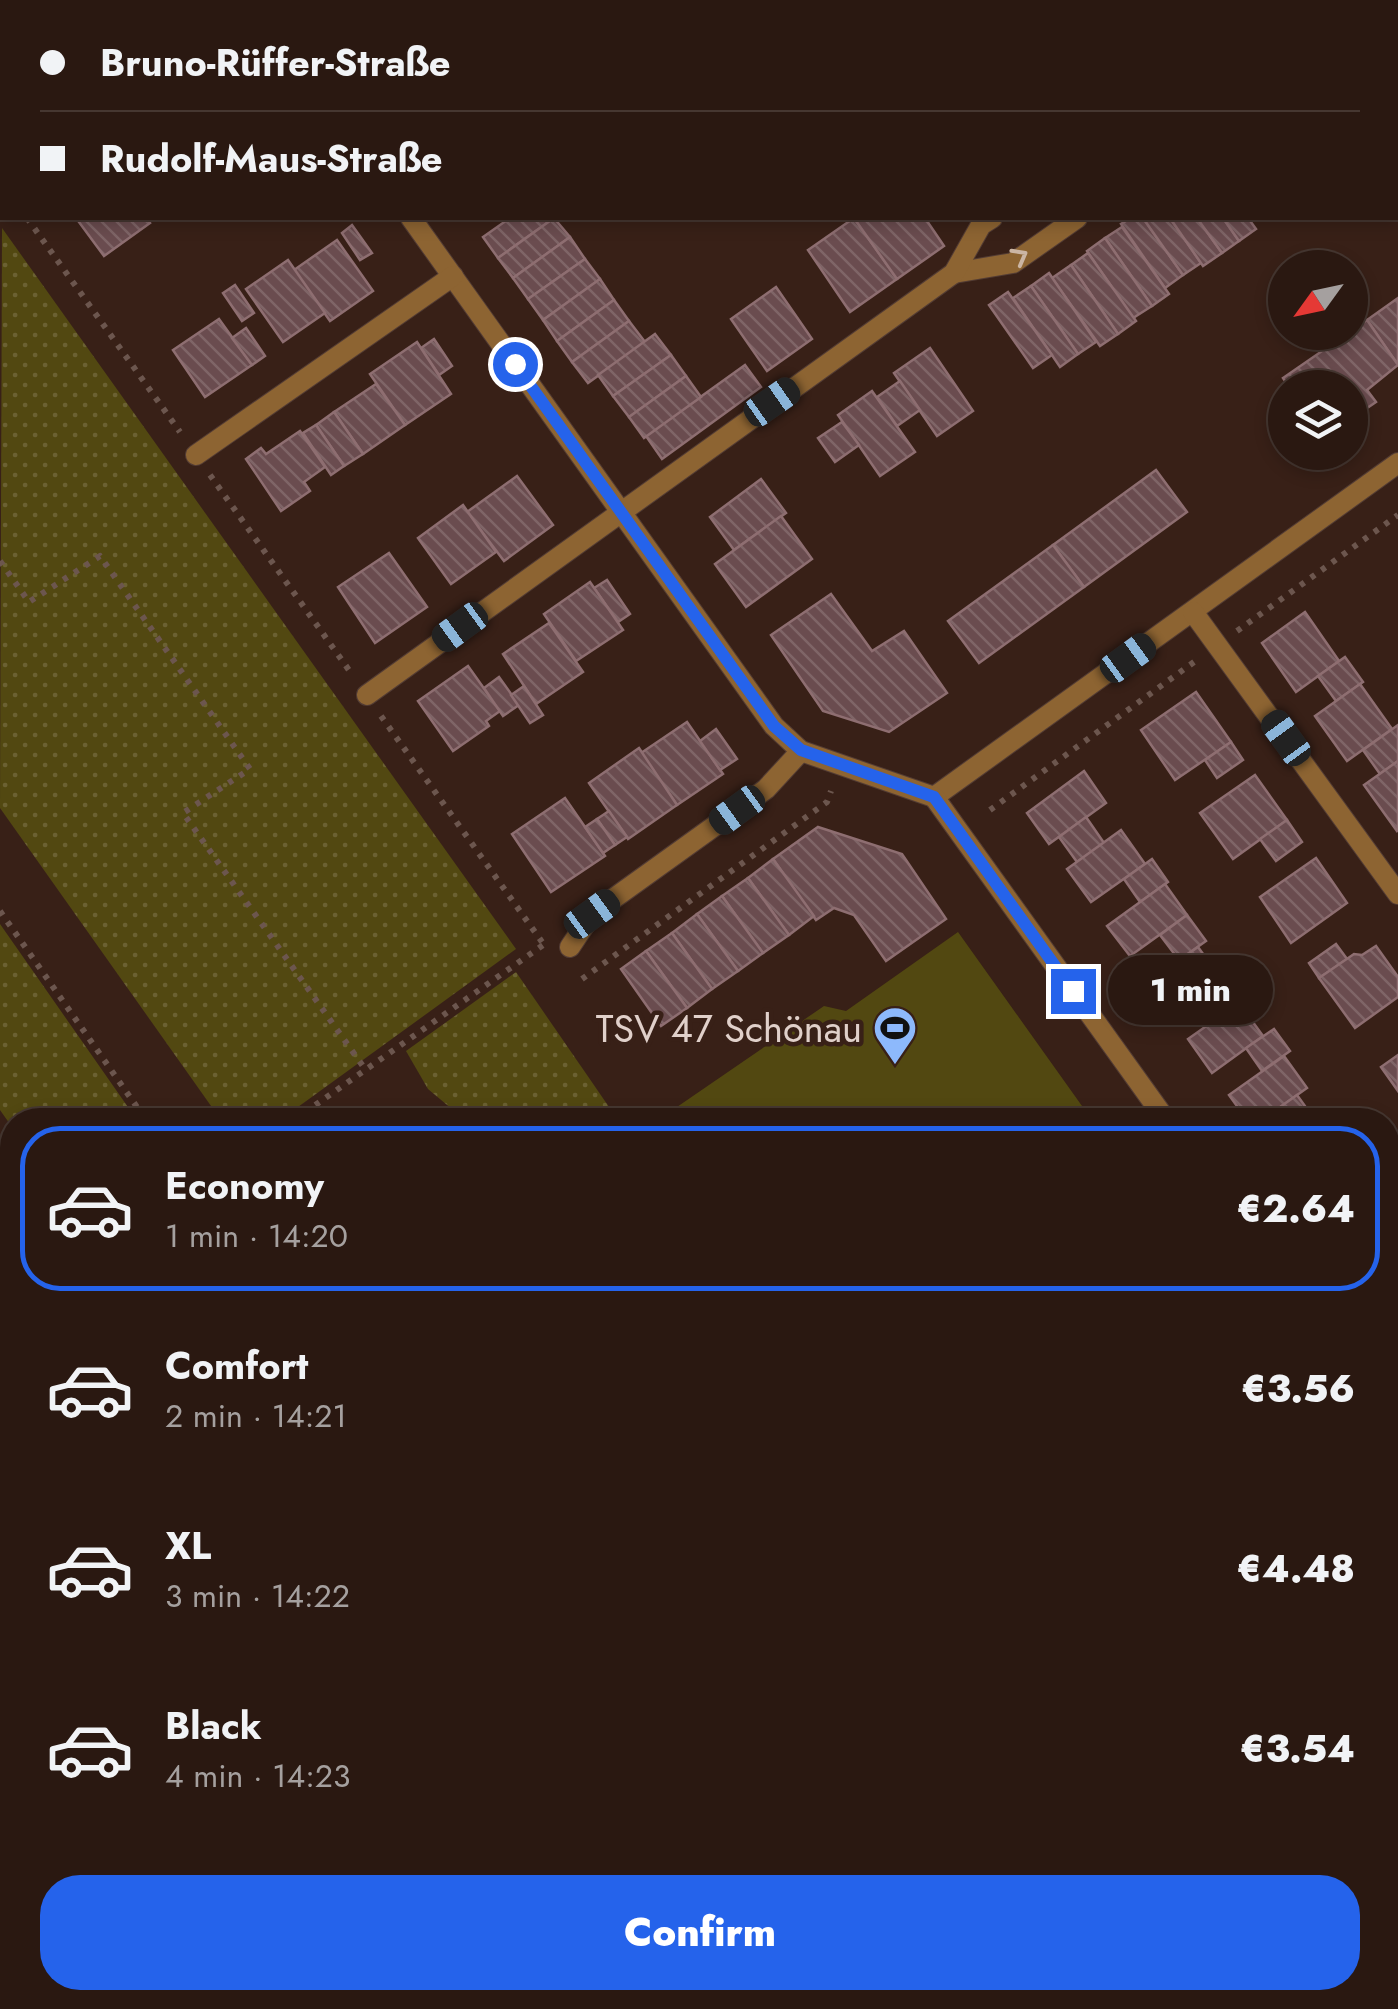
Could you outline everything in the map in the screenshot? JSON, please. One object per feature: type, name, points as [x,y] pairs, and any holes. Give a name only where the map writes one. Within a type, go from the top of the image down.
[{"type":"street","points":[[412,220],[774,726],[801,750],[934,797],[1157,1108]]},
{"type":"street","points":[[367,695],[954,273],[981,226],[989,220]]},
{"type":"street","points":[[954,273],[1014,263],[1074,220]]},
{"type":"street","points":[[196,455],[452,276]]},
{"type":"street","points":[[934,797],[1398,463]]},
{"type":"street","points":[[1193,612],[1398,894]]},
{"type":"street","points":[[570,947],[592,914],[766,789],[801,750]]},
{"type":"path","points":[[28,220],[542,943],[310,1108]]},
{"type":"path","points":[[0,560],[29,602],[100,556],[250,769],[183,813],[365,1070]]},
{"type":"path","points":[[582,979],[827,802],[842,767]]},
{"type":"path","points":[[0,911],[138,1108]]},
{"type":"shaded area","points":[[2,228],[516,949],[297,1108],[212,1108],[0,808]]},
{"type":"shaded area","points":[[0,924],[129,1108],[0,1108]]},
{"type":"shaded area","name":"TSV 47 Schönau","points":[[958,932],[1083,1108],[675,1108],[824,1006],[846,1011]]},
{"type":"shaded area","points":[[516,972],[610,1108],[451,1108],[428,1089],[406,1051]]},
{"type":"building","points":[[77,220],[150,223],[104,256]]},
{"type":"building","points":[[507,220],[551,220],[498,258],[483,237]]},
{"type":"building","points":[[551,220],[556,220],[570,237],[513,278],[498,258]]},
{"type":"building","points":[[855,220],[897,279],[850,312],[808,250]]},
{"type":"building","points":[[855,220],[926,220],[944,246],[897,279]]},
{"type":"building","points":[[1144,220],[1183,275],[1165,288],[1121,224]]},
{"type":"building","points":[[1144,220],[1171,220],[1201,263],[1183,275]]},
{"type":"building","points":[[1171,220],[1198,220],[1222,253],[1203,266]]},
{"type":"building","points":[[1198,220],[1224,220],[1239,241],[1222,253]]},
{"type":"building","points":[[1224,220],[1249,220],[1256,229],[1239,241]]},
{"type":"building","points":[[352,225],[372,253],[360,260],[342,233]]},
{"type":"building","points":[[1122,227],[1169,294],[1152,306],[1105,238]]},
{"type":"building","points":[[570,237],[585,259],[528,299],[513,278]]},
{"type":"building","points":[[1105,238],[1152,306],[1133,318],[1087,251]]},
{"type":"building","points":[[337,240],[373,291],[330,321],[294,270]]},
{"type":"building","points":[[1088,253],[1136,321],[1118,334],[1071,265]]},
{"type":"building","points":[[585,259],[600,279],[543,320],[528,299]]},
{"type":"building","points":[[288,260],[325,313],[283,342],[246,289]]},
{"type":"building","points":[[1071,265],[1118,334],[1100,346],[1052,278]]},
{"type":"building","points":[[1049,273],[1096,342],[1078,354],[1031,286]]},
{"type":"building","points":[[600,279],[614,300],[557,341],[543,320]]},
{"type":"building","points":[[235,285],[254,313],[242,321],[223,293]]},
{"type":"building","points":[[1031,286],[1078,354],[1060,367],[1013,298]]},
{"type":"building","points":[[776,287],[812,339],[767,371],[731,319]]},
{"type":"building","points":[[1008,292],[1052,355],[1033,368],[989,305]]},
{"type":"building","points":[[1398,298],[1398,365],[1368,321]]},
{"type":"building","points":[[614,300],[629,321],[572,362],[557,341]]},
{"type":"building","points":[[219,319],[252,365],[205,397],[173,350]]},
{"type":"building","points":[[629,321],[645,342],[588,383],[572,362]]},
{"type":"building","points":[[1368,321],[1398,365],[1368,389],[1368,370],[1295,370],[1324,350],[1368,350]]},
{"type":"building","points":[[246,328],[265,356],[252,365],[232,338]]},
{"type":"building","points":[[655,334],[671,355],[613,396],[598,375]]},
{"type":"building","points":[[434,339],[452,366],[439,375],[421,348]]},
{"type":"building","points":[[417,342],[451,394],[405,425],[370,374]]},
{"type":"building","points":[[930,348],[973,411],[937,436],[894,373]]},
{"type":"building","points":[[671,355],[686,376],[629,417],[613,396]]},
{"type":"building","points":[[745,365],[761,387],[662,459],[646,436]]},
{"type":"building","points":[[686,376],[701,397],[644,438],[629,417]]},
{"type":"building","points":[[900,381],[920,410],[897,426],[877,397]]},
{"type":"building","points":[[376,384],[405,425],[363,454],[334,412]]},
{"type":"building","points":[[872,391],[915,452],[880,476],[838,415]]},
{"type":"building","points":[[1368,391],[1376,402],[1368,407]]},
{"type":"building","points":[[334,412],[363,454],[344,466],[316,425]]},
{"type":"building","points":[[842,422],[859,445],[835,462],[818,438]]},
{"type":"building","points":[[316,425],[344,466],[331,475],[303,433]]},
{"type":"building","points":[[300,431],[325,467],[304,482],[310,491],[281,511],[246,459],[261,448],[266,454]]},
{"type":"building","points":[[1156,470],[1187,512],[1084,587],[1053,545]]},
{"type":"building","points":[[517,476],[553,525],[504,561],[467,512]]},
{"type":"building","points":[[761,479],[786,513],[734,550],[710,517]]},
{"type":"building","points":[[463,505],[496,552],[451,584],[418,538]]},
{"type":"building","points":[[781,516],[812,559],[746,607],[715,564]]},
{"type":"building","points":[[1053,545],[1084,587],[979,663],[948,621]]},
{"type":"building","points":[[389,553],[427,607],[375,643],[338,587]]},
{"type":"building","points":[[607,580],[630,614],[618,622],[594,588]]},
{"type":"building","points":[[590,582],[623,630],[576,661],[544,614]]},
{"type":"building","points":[[831,594],[872,651],[904,631],[947,693],[889,732],[823,711],[771,635]]},
{"type":"building","points":[[1305,612],[1339,661],[1296,692],[1262,643]]},
{"type":"building","points":[[549,623],[583,672],[536,704],[503,654]]},
{"type":"building","points":[[1345,657],[1363,682],[1336,701],[1318,676]]},
{"type":"building","points":[[468,666],[500,711],[486,721],[489,726],[453,751],[418,701]]},
{"type":"building","points":[[499,677],[519,705],[503,716],[484,688]]},
{"type":"building","points":[[1360,684],[1392,729],[1347,761],[1315,716]]},
{"type":"building","points":[[524,686],[543,715],[530,723],[511,695]]},
{"type":"building","points":[[1196,692],[1231,742],[1175,780],[1141,730]]},
{"type":"building","points":[[687,722],[723,774],[677,805],[641,753]]},
{"type":"building","points":[[1398,725],[1398,761],[1380,774],[1363,750]]},
{"type":"building","points":[[716,729],[737,759],[720,770],[700,741]]},
{"type":"building","points":[[1231,742],[1243,760],[1217,778],[1205,760]]},
{"type":"building","points":[[639,748],[677,805],[628,839],[589,783]]},
{"type":"building","points":[[1398,761],[1398,830],[1397,831],[1364,785]]},
{"type":"building","points":[[1084,771],[1106,803],[1049,844],[1027,813]]},
{"type":"building","points":[[1255,775],[1287,820],[1233,859],[1200,813]]},
{"type":"building","points":[[565,798],[605,856],[551,892],[512,834]]},
{"type":"building","points":[[609,811],[627,837],[615,845],[597,819]]},
{"type":"building","points":[[1086,817],[1104,843],[1077,862],[1059,837]]},
{"type":"building","points":[[597,819],[615,845],[603,853],[585,827]]},
{"type":"building","points":[[1287,820],[1302,842],[1276,861],[1260,839]]},
{"type":"building","points":[[818,827],[902,854],[946,919],[886,961],[854,915],[834,908],[816,920],[773,859]]},
{"type":"building","points":[[1121,830],[1145,864],[1091,902],[1067,869]]},
{"type":"building","points":[[1316,858],[1347,903],[1291,943],[1260,897]]},
{"type":"building","points":[[773,859],[814,916],[789,935],[748,878]]},
{"type":"building","points":[[1152,859],[1168,882],[1140,902],[1124,879]]},
{"type":"building","points":[[748,878],[789,935],[763,953],[722,896]]},
{"type":"building","points":[[1165,884],[1187,915],[1130,956],[1107,926]]},
{"type":"building","points":[[722,896],[763,953],[738,971],[697,914]]},
{"type":"building","points":[[697,914],[738,971],[712,989],[672,933]]},
{"type":"building","points":[[1187,915],[1206,941],[1179,960],[1160,935]]},
{"type":"building","points":[[672,933],[712,989],[687,1008],[646,951]]},
{"type":"building","points":[[1336,944],[1347,959],[1319,978],[1309,963]]},
{"type":"building","points":[[1376,946],[1398,977],[1398,997],[1355,1028],[1319,978],[1354,954],[1362,955]]},
{"type":"building","points":[[1198,947],[1222,980],[1172,1016],[1148,982]]},
{"type":"building","points":[[646,951],[687,1008],[661,1026],[621,969]]},
{"type":"building","points":[[1227,977],[1244,1000],[1214,1021],[1197,998]]},
{"type":"building","points":[[1239,1003],[1263,1036],[1212,1073],[1188,1039]]},
{"type":"building","points":[[1274,1029],[1290,1051],[1262,1071],[1246,1048]]},
{"type":"building","points":[[1398,1055],[1398,1091],[1381,1067]]},
{"type":"building","points":[[1284,1056],[1307,1088],[1279,1108],[1238,1108],[1229,1095]]},
{"type":"building","points":[[1297,1095],[1306,1108],[1279,1108]]},
{"type":"place","name":"TSV 47 Schönau","points":[[895,1066]]},
{"type":"route","points":[[515,364],[774,726],[801,750],[934,797],[1073,991]]}]
